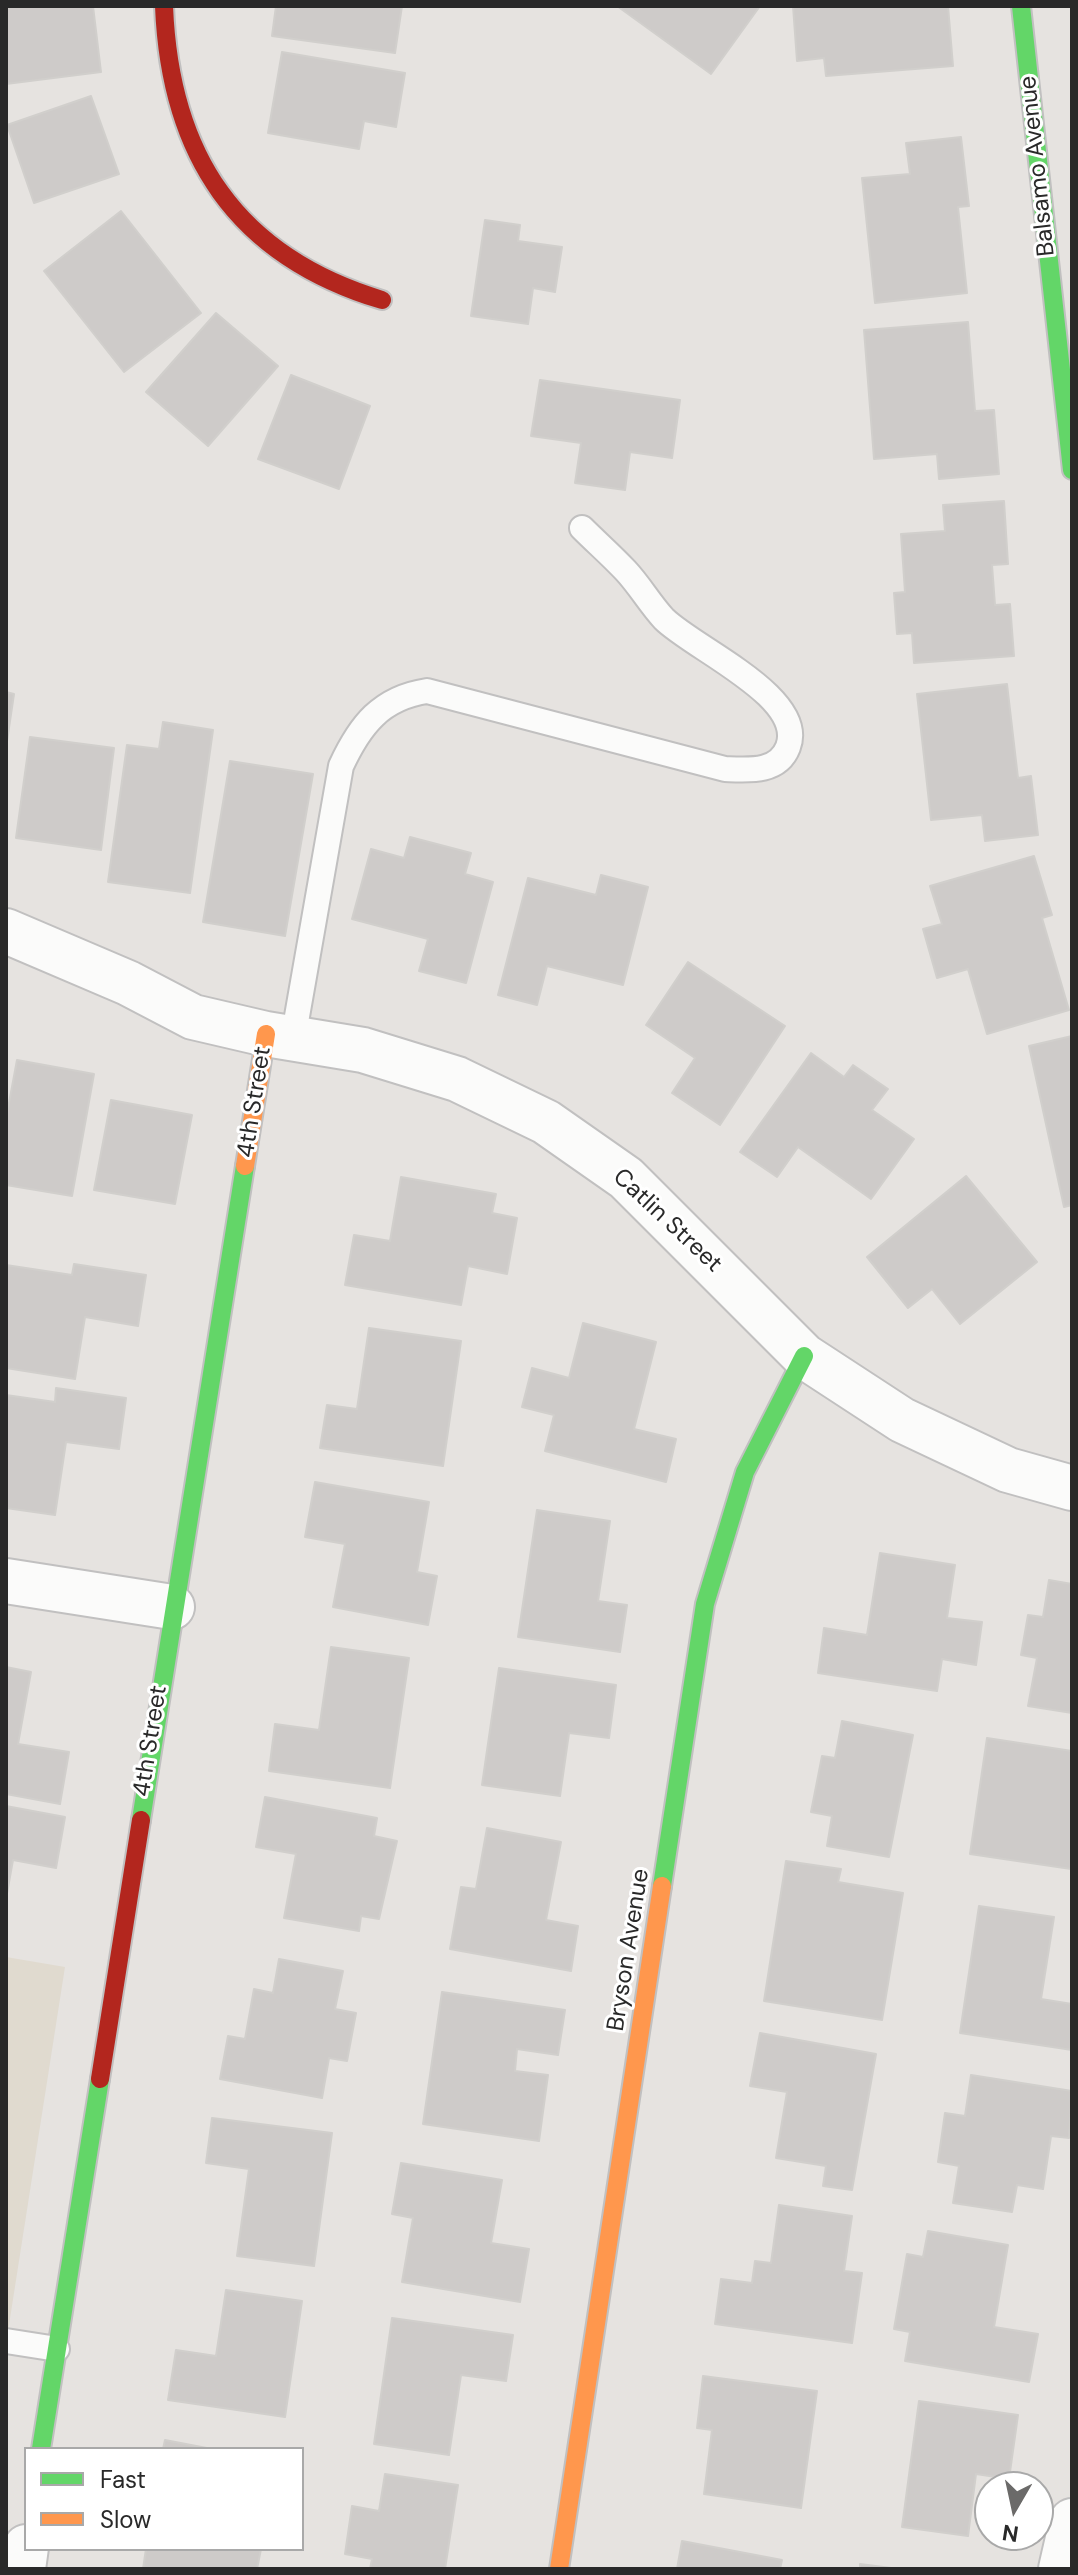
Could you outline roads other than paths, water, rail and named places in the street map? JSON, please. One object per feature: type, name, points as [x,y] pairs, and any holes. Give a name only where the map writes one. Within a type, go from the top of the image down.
[{"type":"street","points":[[164,6],[169,72],[181,123],[199,163],[232,210],[272,249],[326,282],[382,300]]},
{"type":"street","name":"Balsamo Avenue","points":[[1021,6],[1072,470]]},
{"type":"street","name":"Catlin Street","points":[[6,931],[128,983],[193,1017],[363,1050],[457,1079],[546,1122],[626,1178],[804,1356],[902,1420],[1008,1470],[1072,1488]]},
{"type":"street","name":"4th Street","points":[[41,2447],[172,1607],[280,1036]]},
{"type":"street","name":"Bryson Avenue","points":[[559,2569],[705,1604],[745,1472],[804,1356]]},
{"type":"street","points":[[6,1581],[172,1607]]},
{"type":"street","points":[[1061,2569],[1072,2521]]},
{"type":"lane","name":"4th Street","points":[[280,1036],[341,766],[351,745],[380,708],[408,694],[427,691],[725,769],[760,771],[785,756],[793,734],[787,716],[762,689],[665,620],[627,572],[582,528]]},
{"type":"lane","points":[[6,2341],[57,2349]]}]
